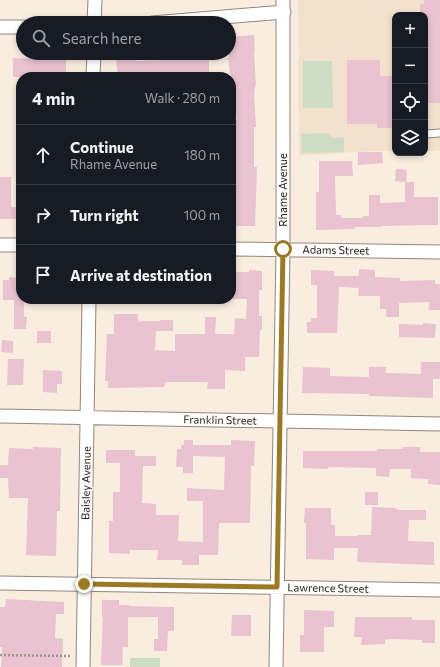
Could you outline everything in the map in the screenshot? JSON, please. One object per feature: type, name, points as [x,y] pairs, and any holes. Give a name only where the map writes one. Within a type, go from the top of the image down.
[{"type":"street","points":[[94,16],[95,0]]},
{"type":"street","points":[[206,16],[283,6]]},
{"type":"street","name":"Rhame Avenue","points":[[276,667],[283,249],[283,6]]},
{"type":"street","points":[[0,27],[16,27]]},
{"type":"street","points":[[94,60],[94,72]]},
{"type":"street","points":[[0,245],[16,245]]},
{"type":"street","name":"Adams Street","points":[[236,249],[440,252]]},
{"type":"street","name":"Baisley Avenue","points":[[83,662],[89,304]]},
{"type":"street","name":"Franklin Street","points":[[0,416],[440,424]]},
{"type":"street","name":"Lawrence Street","points":[[0,583],[440,590]]},
{"type":"lane","points":[[428,134],[440,133]]},
{"type":"path","points":[[0,655],[83,662]]},
{"type":"shaded area","points":[[298,0],[440,0],[440,151],[428,151],[428,12],[392,12],[392,151],[299,156]]},
{"type":"green space","points":[[303,61],[332,61],[333,108],[303,108]]},
{"type":"green space","points":[[327,133],[333,138],[344,137],[344,152],[302,153],[301,134]]},
{"type":"green space","points":[[130,658],[160,658],[160,667],[130,667]]},
{"type":"building","points":[[424,0],[440,0],[440,103],[428,103],[428,12],[420,12],[420,4],[424,4]]},
{"type":"building","points":[[254,35],[256,86],[254,95],[256,127],[254,127],[254,167],[257,167],[255,226],[236,226],[236,72],[230,72],[228,60],[236,60],[236,36]]},
{"type":"building","points":[[13,58],[16,58],[16,60],[66,60],[66,72],[16,72],[16,77],[13,77]]},
{"type":"building","points":[[116,60],[209,60],[209,72],[117,72]]},
{"type":"building","points":[[347,60],[380,60],[380,76],[392,76],[392,128],[377,128],[377,124],[347,124]]},
{"type":"building","points":[[358,152],[382,152],[383,163],[358,165]]},
{"type":"building","points":[[319,161],[352,161],[353,176],[335,176],[336,215],[341,215],[341,218],[363,218],[363,216],[369,216],[369,195],[380,195],[380,203],[405,202],[405,182],[414,182],[414,197],[438,197],[438,225],[355,227],[355,229],[316,230],[316,192],[319,192]]},
{"type":"building","points":[[396,169],[407,170],[406,182],[395,181]]},
{"type":"building","points":[[0,177],[11,177],[11,207],[16,207],[16,219],[0,219]]},
{"type":"building","points":[[359,269],[375,270],[375,277],[400,278],[400,281],[435,280],[435,284],[440,284],[440,310],[429,310],[429,302],[399,303],[399,317],[386,317],[386,309],[380,309],[380,296],[358,296],[359,288],[339,287],[337,333],[307,333],[307,322],[311,322],[311,318],[317,318],[317,285],[311,285],[311,270],[334,271],[334,276],[359,276]]},
{"type":"building","points":[[249,270],[262,271],[262,290],[259,290],[259,316],[262,316],[262,330],[260,330],[259,357],[245,357],[245,371],[225,370],[225,389],[207,389],[208,382],[166,382],[164,387],[108,388],[108,381],[105,381],[107,334],[114,334],[114,314],[138,314],[138,321],[173,320],[173,331],[156,331],[155,350],[175,351],[175,334],[205,334],[205,317],[216,317],[215,334],[234,334],[235,318],[246,319],[247,299],[236,299],[236,272],[249,272]]},
{"type":"building","points":[[9,277],[16,278],[16,304],[24,304],[24,317],[27,317],[26,329],[14,329],[14,300],[3,300],[3,280],[9,280]]},
{"type":"building","points":[[423,323],[436,324],[435,338],[399,337],[399,324],[423,325]]},
{"type":"building","points":[[37,331],[51,331],[51,343],[37,343]]},
{"type":"building","points":[[2,340],[13,341],[13,353],[1,352]]},
{"type":"building","points":[[8,359],[24,359],[23,385],[7,385]]},
{"type":"building","points":[[421,362],[440,362],[440,379],[433,379],[433,398],[369,396],[369,394],[302,393],[303,367],[330,368],[330,376],[369,377],[369,367],[386,367],[386,373],[421,374]]},
{"type":"building","points":[[43,370],[62,371],[62,384],[57,384],[57,393],[43,392]]},
{"type":"building","points":[[184,440],[193,440],[193,445],[231,445],[231,440],[255,441],[254,466],[251,465],[250,523],[219,523],[218,555],[199,555],[199,565],[182,565],[182,560],[157,560],[158,550],[130,550],[130,554],[109,553],[109,521],[113,521],[113,492],[120,492],[120,463],[106,463],[106,450],[135,450],[135,456],[156,456],[156,466],[143,466],[142,503],[156,504],[156,515],[179,515],[178,541],[203,542],[203,501],[187,501],[187,488],[224,490],[225,457],[193,456],[193,473],[183,473],[183,467],[176,467],[177,449],[181,449],[181,445],[184,445]]},
{"type":"building","points":[[33,447],[61,448],[60,511],[57,511],[56,556],[26,555],[28,498],[9,498],[8,478],[0,478],[0,465],[8,465],[9,448],[33,449]]},
{"type":"building","points":[[403,447],[420,447],[420,452],[440,452],[440,485],[428,484],[428,479],[411,478],[411,469],[390,469],[389,477],[376,476],[376,468],[303,468],[303,451],[377,451],[377,449],[403,449]]},
{"type":"building","points":[[365,492],[378,492],[378,505],[365,505]]},
{"type":"building","points":[[372,507],[397,508],[397,510],[426,510],[426,520],[409,520],[408,541],[434,542],[434,565],[357,562],[358,548],[334,548],[334,560],[306,559],[306,523],[304,523],[305,508],[331,508],[331,525],[335,525],[335,536],[358,536],[371,535]]},
{"type":"building","points":[[6,599],[64,602],[64,614],[56,614],[55,638],[63,639],[62,667],[1,667],[2,647],[0,647],[0,607],[5,607]]},
{"type":"building","points":[[102,600],[119,600],[119,605],[129,606],[174,607],[174,631],[168,631],[167,651],[154,651],[154,639],[158,639],[158,617],[128,617],[128,647],[123,647],[122,665],[101,665],[103,617]]},
{"type":"building","points":[[304,610],[334,611],[334,627],[324,627],[324,652],[300,652],[300,635],[304,635]]},
{"type":"building","points":[[232,615],[251,615],[251,636],[231,636]]},
{"type":"building","points":[[355,617],[412,617],[412,620],[435,620],[435,643],[422,643],[422,640],[390,639],[385,640],[385,644],[361,645],[362,637],[354,637]]},
{"type":"route","points":[[84,584],[277,587],[283,249]]}]
